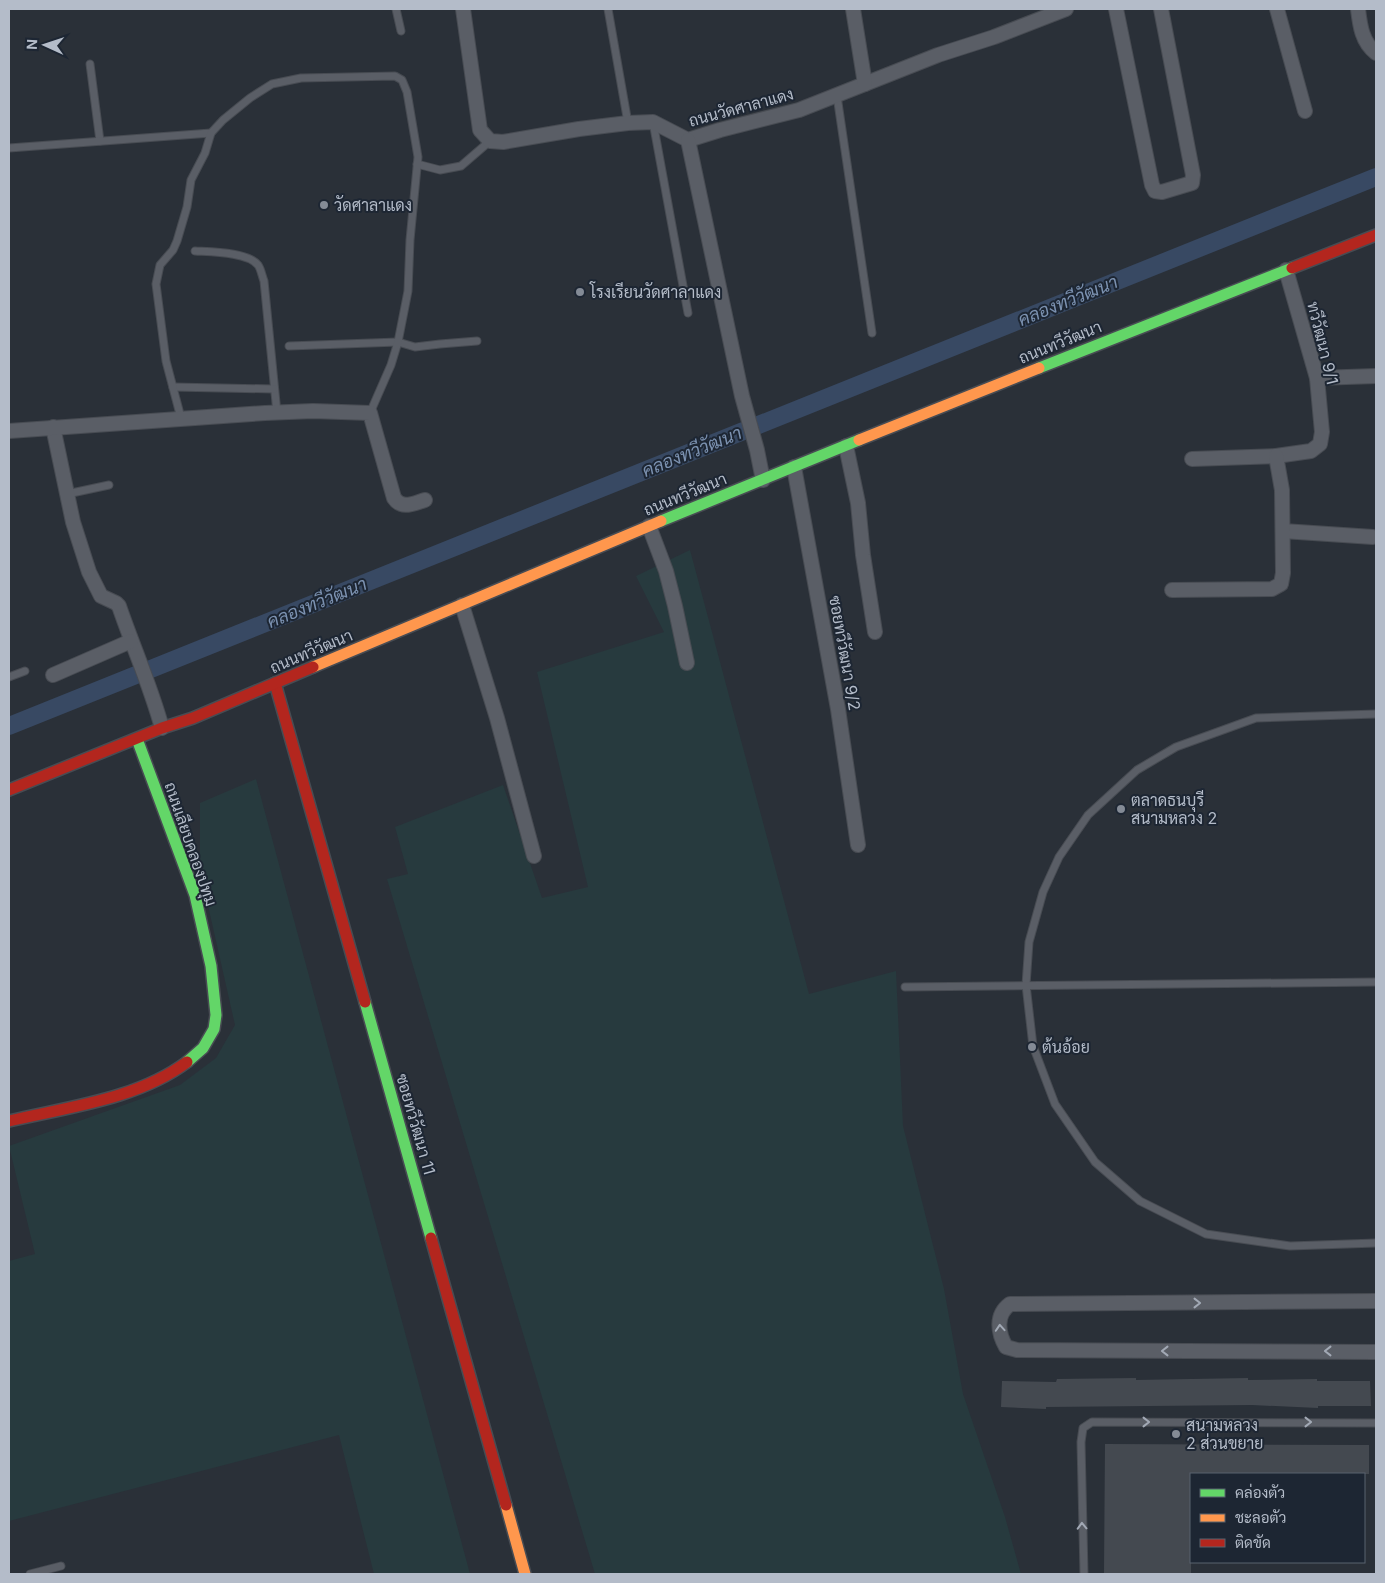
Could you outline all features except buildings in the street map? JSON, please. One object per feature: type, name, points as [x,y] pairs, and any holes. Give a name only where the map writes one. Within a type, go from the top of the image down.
[{"type":"main road","name":"ถนนทวีวัฒนา","points":[[9,790],[162,728],[193,718],[794,467],[1163,318],[1376,235]]},
{"type":"main road","name":"ซอยทวีวัฒนา 11","points":[[276,683],[526,1574]]},
{"type":"main road","name":"ถนนเลียบคลองปทุม","points":[[9,1122],[121,1094],[160,1080],[203,1048],[214,1029],[216,1015],[210,966],[194,895],[137,739]]},
{"type":"street","points":[[463,9],[480,130],[490,141]]},
{"type":"street","points":[[853,9],[865,84]]},
{"type":"street","name":"ถนนวัดศาลาแดง","points":[[490,141],[503,142],[628,123],[653,122],[688,140],[799,110],[938,55],[985,40],[1066,9]]},
{"type":"street","points":[[1116,9],[1152,185],[1155,191],[1162,192],[1192,183],[1193,175],[1161,9]]},
{"type":"street","points":[[1277,9],[1305,111]]},
{"type":"street","points":[[1358,9],[1359,24],[1368,46],[1376,53]]},
{"type":"street","points":[[688,140],[742,396],[763,480]]},
{"type":"street","name":"ทวีวัฒนา 9/1","points":[[1192,460],[1276,456],[1310,451],[1320,444],[1322,432],[1317,378],[1286,270]]},
{"type":"street","points":[[1317,378],[1376,376]]},
{"type":"street","points":[[9,431],[277,413],[370,413],[394,498],[401,505],[425,500]]},
{"type":"street","points":[[53,427],[73,522],[89,572],[101,596],[120,606],[131,641],[155,703],[162,728]]},
{"type":"street","points":[[846,446],[858,503],[863,554],[875,632]]},
{"type":"street","points":[[1172,590],[1272,589],[1281,584],[1283,573],[1282,490],[1276,456]]},
{"type":"street","name":"ซอยทวีวัฒนา 9/2","points":[[794,467],[838,709],[858,845]]},
{"type":"street","points":[[649,526],[666,571],[687,663]]},
{"type":"street","points":[[1283,531],[1373,537]]},
{"type":"street","points":[[462,605],[497,718],[534,856]]},
{"type":"street","points":[[53,675],[131,641]]},
{"type":"street","points":[[1376,1301],[1010,1304],[1003,1309],[1000,1318],[1001,1337],[1006,1347],[1017,1350],[1376,1352]]},
{"type":"lane","points":[[396,9],[401,31]]},
{"type":"lane","points":[[608,9],[628,123]]},
{"type":"lane","points":[[90,64],[100,141]]},
{"type":"lane","points":[[181,418],[166,361],[156,284],[160,265],[173,250],[177,241],[187,207],[190,180],[211,133],[236,109],[272,84],[301,78],[395,76],[402,80],[408,92],[418,157],[410,240],[408,291],[398,342],[391,365],[370,413]]},
{"type":"lane","points":[[837,96],[872,333]]},
{"type":"lane","points":[[653,122],[688,313]]},
{"type":"lane","points":[[9,148],[211,133]]},
{"type":"lane","points":[[417,164],[440,170],[461,166],[490,141]]},
{"type":"lane","points":[[196,251],[235,254],[250,259],[258,265],[264,280],[277,413]]},
{"type":"lane","points":[[289,346],[398,342],[415,348],[477,341]]},
{"type":"lane","points":[[173,387],[274,389]]},
{"type":"lane","points":[[67,494],[109,485]]},
{"type":"lane","points":[[9,677],[25,670]]},
{"type":"lane","points":[[1376,714],[1256,718],[1176,747],[1137,770],[1088,815],[1058,858],[1043,892],[1029,942],[1026,985],[1033,1046],[1055,1104],[1095,1162],[1140,1201],[1206,1234],[1290,1246],[1376,1243]]},
{"type":"lane","points":[[905,986],[1376,982]]},
{"type":"lane","points":[[1084,1574],[1080,1442],[1083,1428],[1092,1422],[1376,1423]]},
{"type":"lane","points":[[30,1574],[61,1566]]},
{"type":"green space","points":[[690,550],[809,994],[896,971],[903,1126],[944,1289],[963,1394],[1005,1517],[1021,1574],[595,1574],[387,879],[408,874],[395,827],[503,785],[542,898],[588,887],[537,672],[664,632],[636,576]]},
{"type":"green space","points":[[256,779],[470,1574],[374,1574],[339,1435],[9,1521],[9,1261],[35,1254],[9,1146],[180,1085],[216,1058],[235,1025],[200,870],[200,803]]},
{"type":"waterway","name":"คลองทวีวัฒนา","points":[[9,726],[1376,177]]},
{"type":"traffic: fast","points":[[1039,368],[1292,268]]},
{"type":"traffic: fast","points":[[661,521],[859,440]]},
{"type":"traffic: fast","points":[[137,739],[195,895],[211,966],[216,1015],[214,1029],[203,1048],[187,1062]]},
{"type":"traffic: fast","points":[[365,1002],[431,1238]]},
{"type":"traffic: slow","points":[[859,440],[1039,368]]},
{"type":"traffic: slow","points":[[313,667],[661,521]]},
{"type":"traffic: slow","points":[[506,1505],[525,1574]]},
{"type":"traffic: jam","points":[[1292,268],[1376,235]]},
{"type":"traffic: jam","points":[[9,790],[162,728],[193,718],[313,667]]},
{"type":"traffic: jam","points":[[275,683],[365,1002]]},
{"type":"traffic: jam","points":[[9,1121],[78,1106],[125,1093],[168,1075],[187,1062]]},
{"type":"traffic: jam","points":[[431,1238],[506,1505]]},
{"type":"place","name":"วัดศาลาแดง","points":[[324,205]]},
{"type":"place","name":"โรงเรียนวัดศาลาแดง","points":[[580,292]]},
{"type":"place","name":"ตลาดธนบุรี สนามหลวง 2","points":[[1121,809]]},
{"type":"place","name":"ต้นอ้อย","points":[[1032,1047]]},
{"type":"place","name":"สนามหลวง 2 ส่วนขยาย","points":[[1176,1434]]}]
